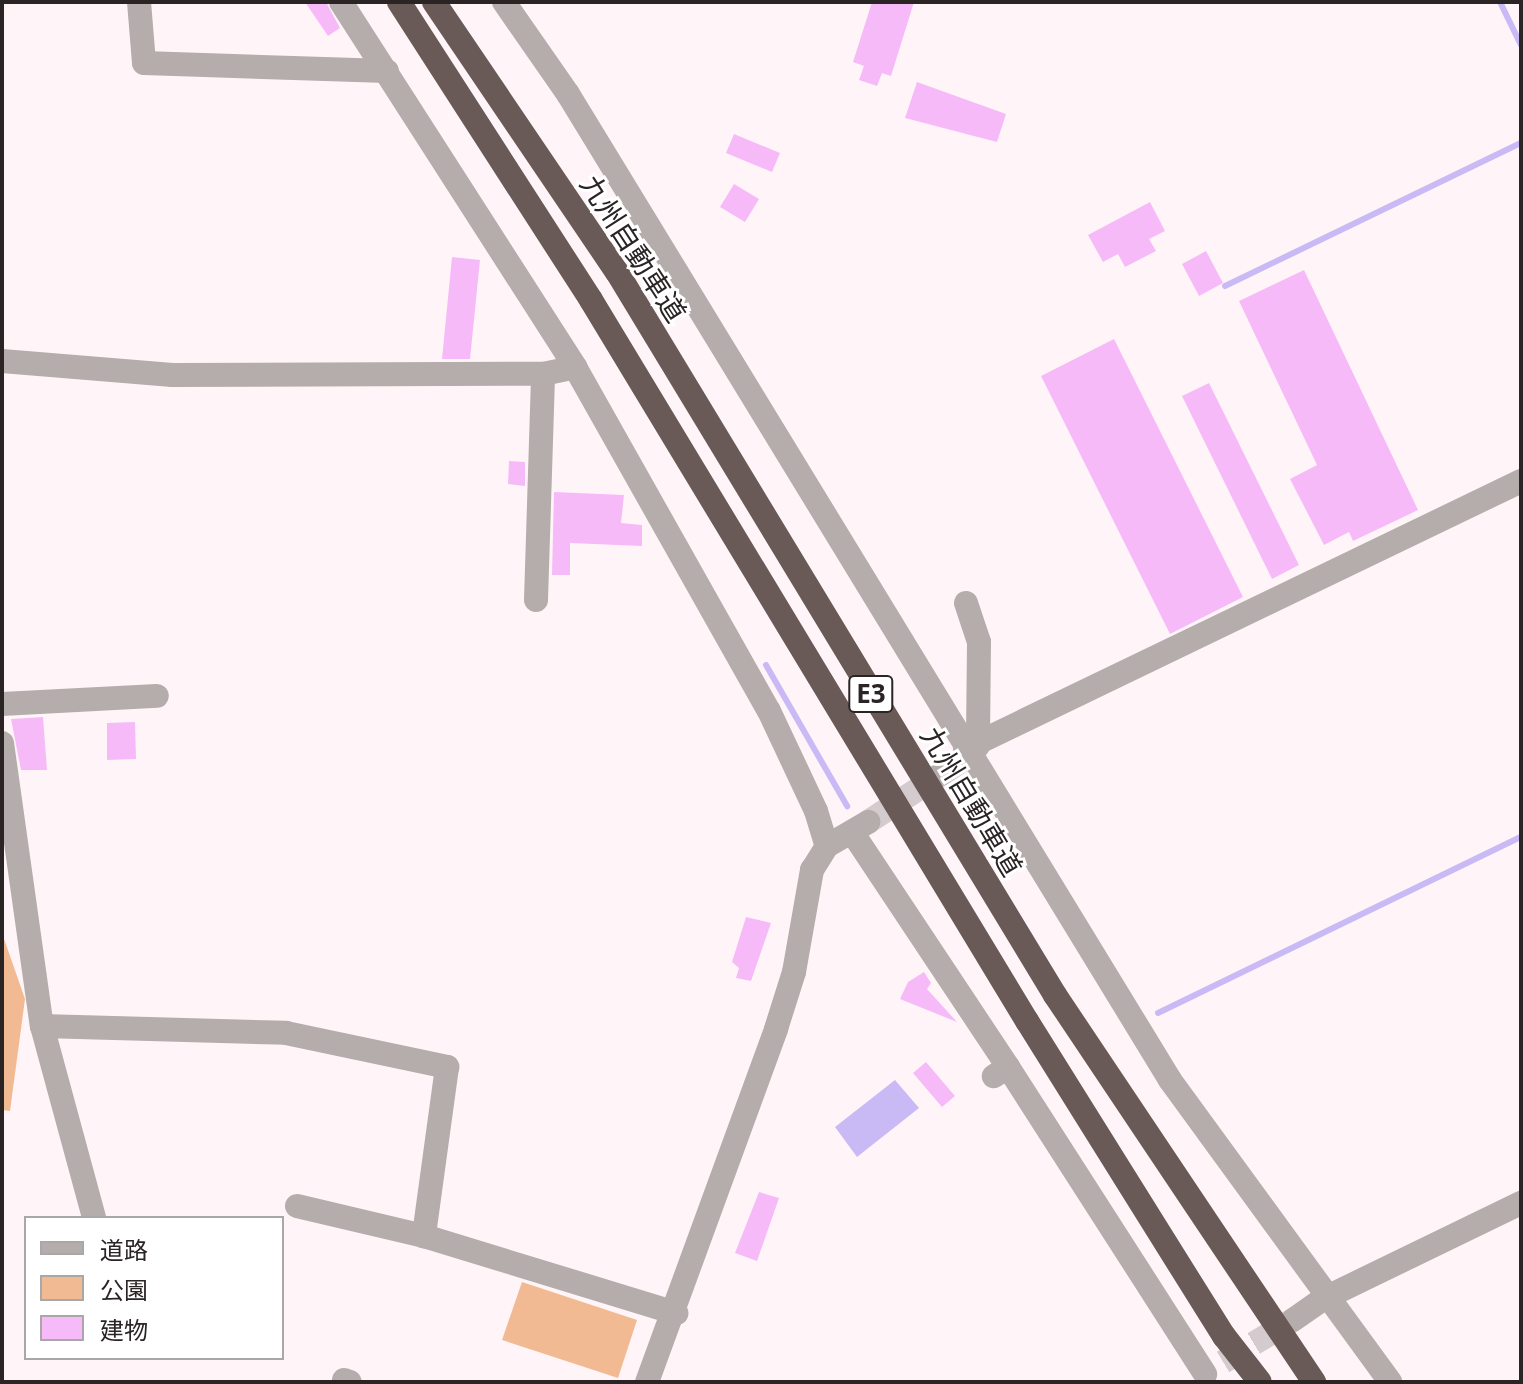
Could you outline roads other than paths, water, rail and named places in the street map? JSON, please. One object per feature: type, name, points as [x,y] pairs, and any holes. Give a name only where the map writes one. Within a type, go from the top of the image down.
[{"type":"highway","name":"E3","points":[[399,2],[591,300],[1027,1021],[1224,1336],[1260,1382]]},
{"type":"highway","name":"九州自動車道","points":[[434,2],[617,272],[1055,995],[1314,1382]]},
{"type":"street","points":[[139,2],[144,63],[387,71]]},
{"type":"street","points":[[341,2],[575,367],[769,711],[816,811],[827,846]]},
{"type":"street","points":[[504,2],[568,94],[1170,1080],[1325,1298],[1390,1382]]},
{"type":"street","points":[[2,361],[172,375],[543,374],[575,367]]},
{"type":"street","points":[[536,600],[543,374]]},
{"type":"street","points":[[941,774],[971,750],[1521,481]]},
{"type":"street","points":[[966,603],[979,642],[971,750]]},
{"type":"street","points":[[2,704],[157,696]]},
{"type":"street","points":[[2,743],[42,1026],[93,1216]]},
{"type":"street","points":[[647,1382],[676,1313],[776,1029],[794,972],[812,870],[827,846],[860,827],[1001,1072],[1208,1373]]},
{"type":"street","points":[[42,1026],[286,1033],[447,1067],[424,1236]]},
{"type":"street","points":[[1293,1320],[1325,1298],[1521,1203]]},
{"type":"street","points":[[297,1206],[424,1236],[676,1313]]},
{"type":"waterway","points":[[1500,2],[1521,45]]},
{"type":"waterway","points":[[1225,286],[1521,143]]},
{"type":"waterway","points":[[766,665],[847,806]]},
{"type":"waterway","points":[[1158,1013],[1521,837]]},
{"type":"tunnel","points":[[868,822],[941,774]]},
{"type":"tunnel","points":[[1223,1362],[1293,1320]]}]
